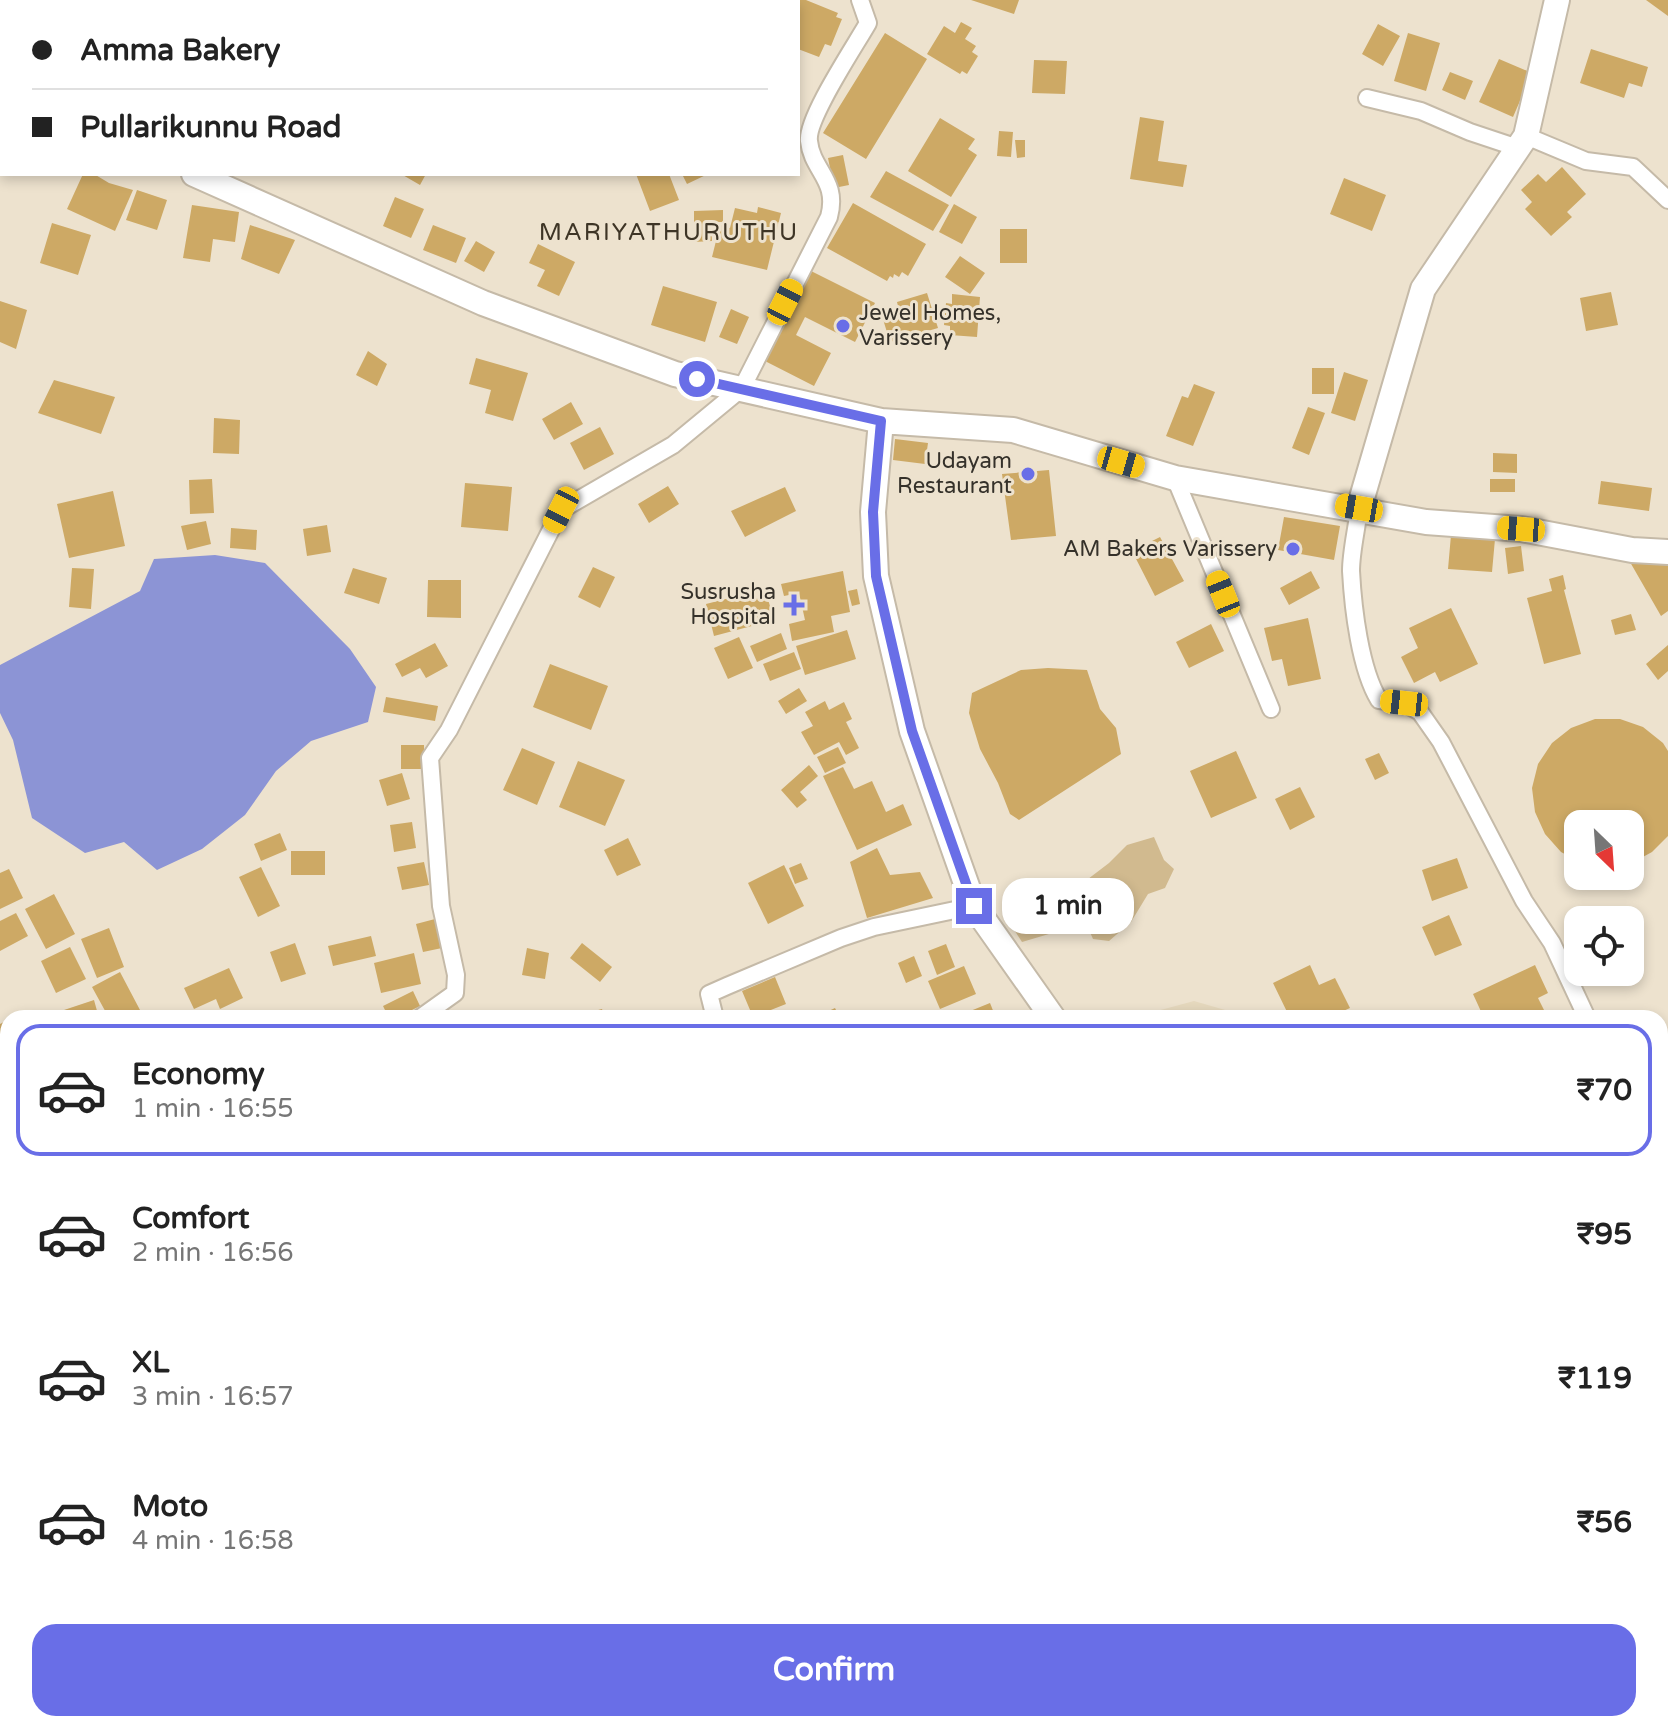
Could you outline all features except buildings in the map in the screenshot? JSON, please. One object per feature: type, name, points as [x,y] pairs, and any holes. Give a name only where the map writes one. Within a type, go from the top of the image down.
[{"type":"main road","points":[[1359,508],[1423,289],[1522,142],[1557,0]]},
{"type":"main road","points":[[198,176],[483,303],[675,374],[881,421],[1013,430],[1175,478],[1426,522],[1521,529],[1632,550],[1668,552]]},
{"type":"main road","points":[[881,421],[873,512],[876,576],[912,731],[974,906],[1047,1010]]},
{"type":"street","points":[[431,1010],[455,993],[456,975],[441,906],[430,758],[449,730],[561,510],[673,445],[742,388],[829,217],[830,188],[809,146],[808,135],[815,116],[868,23],[860,0]]},
{"type":"street","points":[[1367,98],[1421,111],[1470,132],[1522,142],[1586,161],[1633,167],[1668,200]]},
{"type":"street","points":[[1175,478],[1271,709]]},
{"type":"street","points":[[1359,508],[1351,569],[1360,641],[1372,688],[1379,700],[1404,703],[1420,712],[1441,742],[1524,901],[1552,943],[1583,1010]]},
{"type":"street","points":[[713,1010],[709,994],[841,938],[874,927],[974,906]]},
{"type":"shaded area","points":[[1154,837],[1164,860],[1174,869],[1165,888],[1148,894],[1131,922],[1109,941],[1093,939],[1086,923],[1022,942],[1013,928],[1021,911],[1043,906],[1071,892],[1127,845]]},
{"type":"shaded area","points":[[1194,1001],[1225,1010],[1161,1010]]},
{"type":"water","points":[[215,555],[265,563],[350,649],[376,687],[368,722],[311,741],[276,771],[245,815],[202,849],[157,870],[124,842],[85,853],[32,818],[13,740],[0,713],[0,665],[140,591],[154,559]]},
{"type":"place","name":"Jewel Homes, Varissery","points":[[843,326]]},
{"type":"place","name":"Udayam Restaurant","points":[[1028,474]]},
{"type":"place","name":"AM Bakers Varissery","points":[[1293,549]]},
{"type":"place","name":"Susrusha Hospital","points":[[794,605]]},
{"type":"district","name":"MARIYATHURUTHU","points":[[669,232]]},
{"type":"route","points":[[697,379],[881,421],[873,512],[876,576],[912,731],[974,906]]}]
